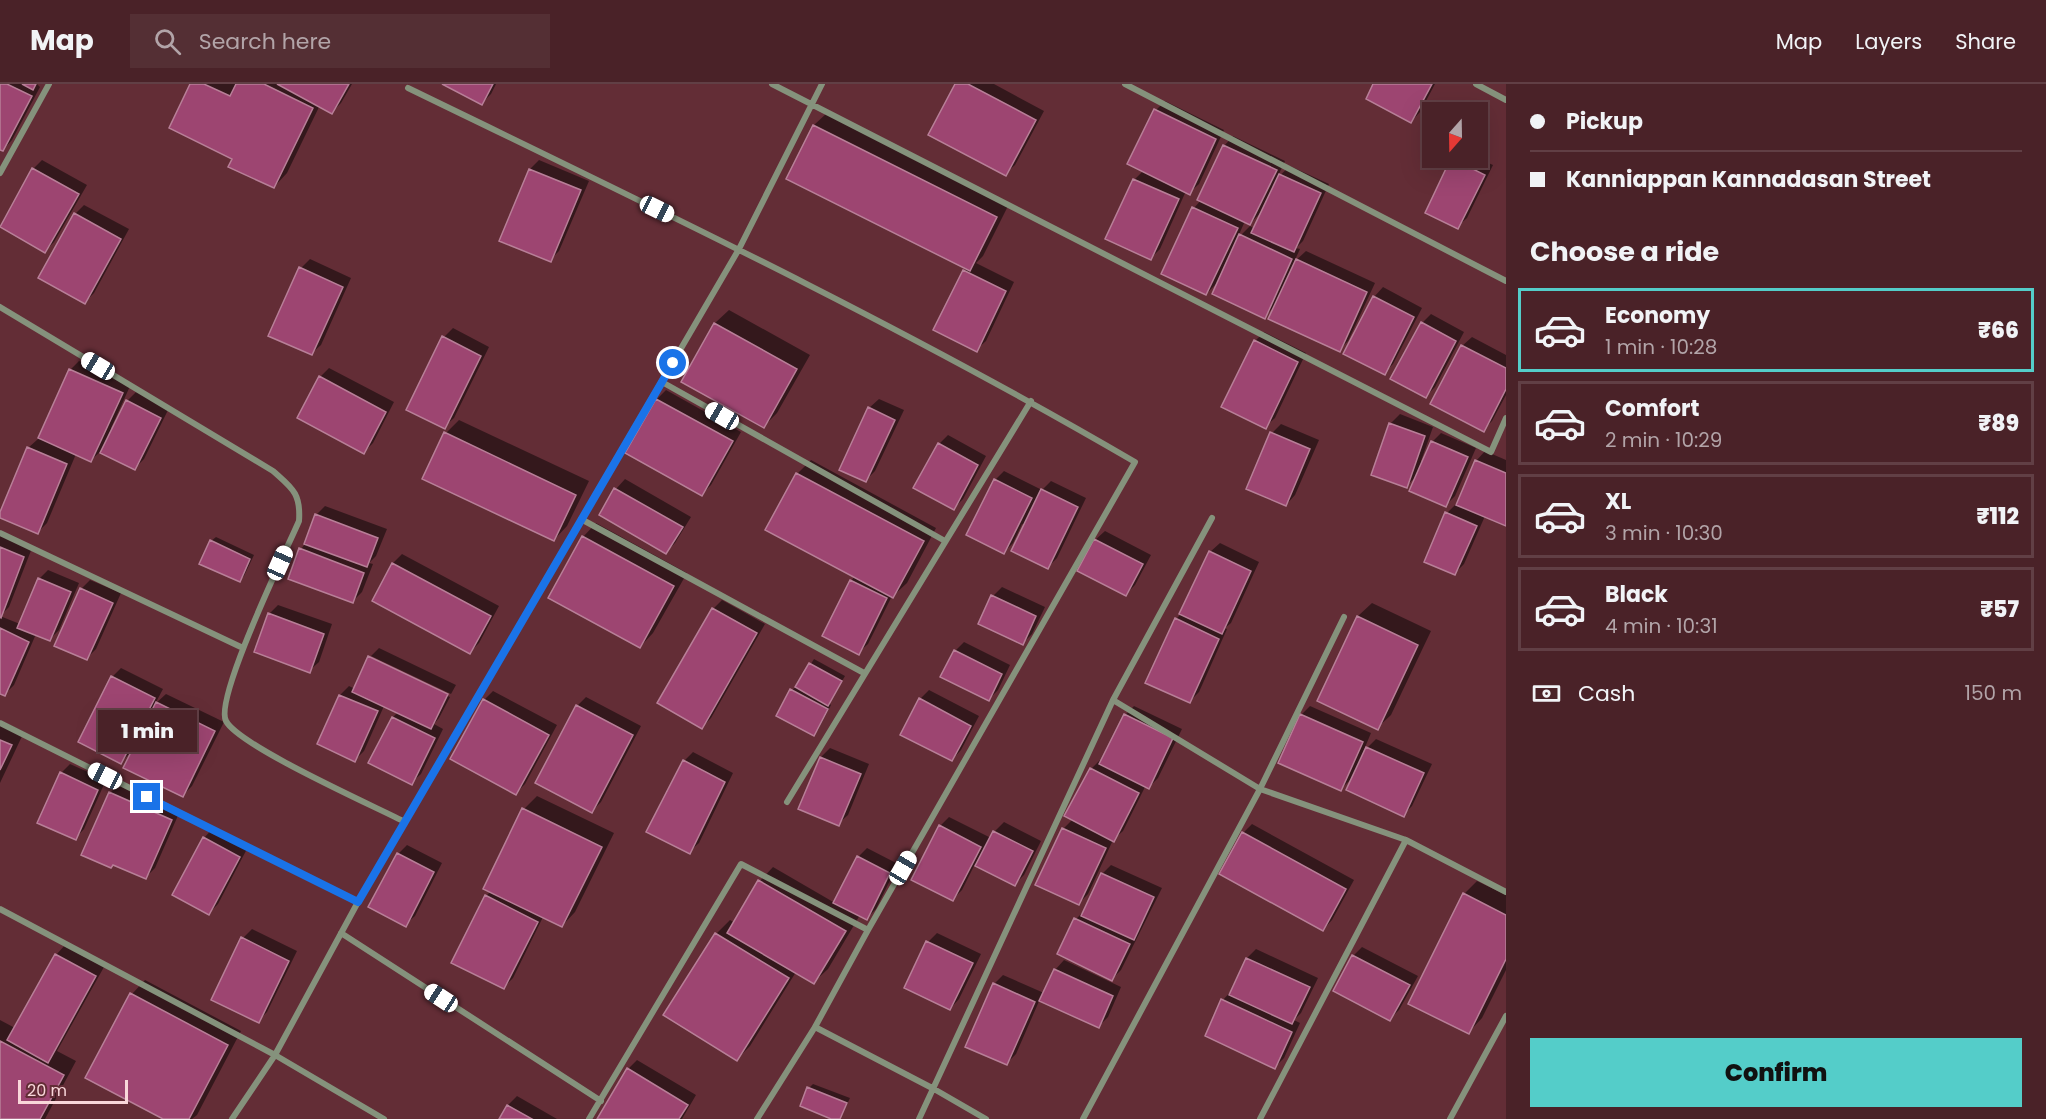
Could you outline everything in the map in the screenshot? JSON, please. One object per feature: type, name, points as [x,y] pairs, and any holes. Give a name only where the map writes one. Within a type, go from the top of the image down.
[{"type":"street","points":[[0,173],[49,84]]},
{"type":"street","points":[[772,84],[1491,452],[1506,418]]},
{"type":"street","points":[[232,1119],[275,1054],[358,902],[739,249],[822,84]]},
{"type":"street","points":[[1125,84],[1506,281]]},
{"type":"street","points":[[1476,84],[1506,100]]},
{"type":"street","points":[[408,88],[739,249],[1031,401],[1135,462],[815,1027],[757,1119]]},
{"type":"street","points":[[0,307],[273,471],[295,491],[300,505],[299,521],[243,648],[224,707],[225,720],[232,729],[277,758],[405,822]]},
{"type":"street","points":[[662,382],[945,541]]},
{"type":"street","points":[[788,802],[864,673],[1031,401]]},
{"type":"street","points":[[919,1119],[1113,700],[1212,518]]},
{"type":"street","points":[[581,519],[864,673]]},
{"type":"street","points":[[0,533],[243,648]]},
{"type":"street","points":[[1083,1119],[1260,789],[1344,617]]},
{"type":"street","points":[[1113,700],[1260,789],[1406,840],[1506,892]]},
{"type":"street","points":[[0,723],[358,902]]},
{"type":"street","points":[[1260,1119],[1406,840]]},
{"type":"street","points":[[590,1119],[741,864],[868,930]]},
{"type":"street","points":[[0,909],[275,1054],[384,1119]]},
{"type":"street","points":[[341,933],[601,1101]]},
{"type":"street","points":[[1450,1119],[1506,1016]]},
{"type":"street","points":[[815,1027],[986,1119]]},
{"type":"building","points":[[0,84],[7,84],[32,96],[3,151],[0,150]]},
{"type":"building","points":[[22,84],[36,84],[33,90]]},
{"type":"building","points":[[190,84],[204,84],[230,96],[236,84],[264,84],[313,108],[274,188],[228,167],[232,159],[169,128]]},
{"type":"building","points":[[277,84],[349,84],[332,114]]},
{"type":"building","points":[[442,84],[493,84],[482,105]]},
{"type":"building","points":[[955,84],[968,84],[1036,120],[1006,176],[928,135]]},
{"type":"building","points":[[1373,84],[1432,84],[1411,123],[1366,99]]},
{"type":"building","points":[[1154,109],[1216,139],[1190,195],[1127,164]]},
{"type":"building","points":[[813,125],[997,217],[970,271],[786,179]]},
{"type":"building","points":[[1223,145],[1277,170],[1250,225],[1197,200]]},
{"type":"building","points":[[32,168],[79,194],[45,253],[0,227]]},
{"type":"building","points":[[1446,168],[1471,168],[1485,175],[1458,229],[1425,213]]},
{"type":"building","points":[[529,169],[581,190],[551,262],[499,241]]},
{"type":"building","points":[[1279,174],[1321,193],[1294,252],[1251,233]]},
{"type":"building","points":[[1133,179],[1179,199],[1151,260],[1105,239]]},
{"type":"building","points":[[1192,207],[1238,228],[1206,295],[1161,274]]},
{"type":"building","points":[[74,213],[121,239],[85,304],[38,278]]},
{"type":"building","points":[[1239,234],[1292,259],[1265,319],[1212,294]]},
{"type":"building","points":[[1296,259],[1367,292],[1340,352],[1268,319]]},
{"type":"building","points":[[299,267],[343,287],[312,355],[268,336]]},
{"type":"building","points":[[963,270],[1006,291],[977,352],[933,330]]},
{"type":"building","points":[[1373,296],[1414,317],[1385,375],[1343,354]]},
{"type":"building","points":[[1421,322],[1456,341],[1426,398],[1390,379]]},
{"type":"building","points":[[714,323],[797,369],[764,428],[681,382]]},
{"type":"building","points":[[442,336],[481,356],[445,429],[406,410]]},
{"type":"building","points":[[1254,340],[1298,362],[1266,429],[1221,407]]},
{"type":"building","points":[[1461,345],[1506,368],[1506,389],[1484,432],[1430,404]]},
{"type":"building","points":[[69,369],[123,393],[91,462],[38,438]]},
{"type":"building","points":[[319,376],[386,412],[364,454],[297,418]]},
{"type":"building","points":[[656,399],[733,441],[702,496],[625,453]]},
{"type":"building","points":[[126,400],[161,418],[135,470],[100,453]]},
{"type":"building","points":[[868,407],[895,420],[866,482],[839,470]]},
{"type":"building","points":[[1389,423],[1425,436],[1407,488],[1371,475]]},
{"type":"building","points":[[444,432],[576,495],[554,541],[422,479]]},
{"type":"building","points":[[1270,432],[1310,449],[1286,506],[1246,489]]},
{"type":"building","points":[[1431,441],[1468,457],[1446,507],[1409,491]]},
{"type":"building","points":[[938,443],[978,465],[954,510],[913,488]]},
{"type":"building","points":[[27,447],[67,464],[38,534],[0,518],[0,512]]},
{"type":"building","points":[[1475,460],[1506,473],[1506,526],[1456,505]]},
{"type":"building","points":[[796,473],[924,541],[893,598],[765,530]]},
{"type":"building","points":[[994,479],[1032,498],[1004,554],[966,535]]},
{"type":"building","points":[[614,488],[683,527],[666,554],[599,515]]},
{"type":"building","points":[[1041,489],[1078,507],[1048,569],[1011,551]]},
{"type":"building","points":[[1445,512],[1477,526],[1455,575],[1424,562]]},
{"type":"building","points":[[315,514],[378,538],[367,567],[304,544]]},
{"type":"building","points":[[582,536],[674,586],[640,648],[548,598]]},
{"type":"building","points":[[1094,539],[1143,564],[1126,596],[1077,571]]},
{"type":"building","points":[[210,540],[250,559],[240,582],[199,564]]},
{"type":"building","points":[[0,547],[24,557],[1,618],[0,617]]},
{"type":"building","points":[[299,548],[364,573],[353,603],[288,579]]},
{"type":"building","points":[[1209,551],[1251,571],[1222,634],[1179,614]]},
{"type":"building","points":[[392,563],[491,616],[470,654],[372,601]]},
{"type":"building","points":[[38,578],[71,592],[50,641],[17,628]]},
{"type":"building","points":[[850,580],[887,598],[859,655],[822,636]]},
{"type":"building","points":[[80,588],[113,603],[87,660],[54,646]]},
{"type":"building","points":[[991,595],[1036,616],[1023,645],[978,624]]},
{"type":"building","points":[[712,608],[757,633],[702,729],[657,703]]},
{"type":"building","points":[[268,613],[324,634],[310,673],[254,652]]},
{"type":"building","points":[[1357,616],[1418,645],[1378,730],[1317,701]]},
{"type":"building","points":[[1175,618],[1219,639],[1190,703],[1145,683]]},
{"type":"building","points":[[0,628],[29,642],[5,696],[0,694]]},
{"type":"building","points":[[954,650],[1002,674],[989,701],[940,677]]},
{"type":"building","points":[[368,656],[448,694],[431,729],[352,692]]},
{"type":"building","points":[[809,663],[842,681],[828,706],[795,687]]},
{"type":"building","points":[[111,676],[155,698],[121,764],[78,742]]},
{"type":"building","points":[[790,689],[828,709],[814,736],[776,716]]},
{"type":"building","points":[[339,695],[378,711],[355,762],[317,744]]},
{"type":"building","points":[[919,698],[971,726],[952,761],[900,735]]},
{"type":"building","points":[[483,699],[549,735],[516,795],[450,759]]},
{"type":"building","points":[[156,702],[215,731],[183,797],[123,768]]},
{"type":"building","points":[[576,705],[633,735],[592,813],[535,783]]},
{"type":"building","points":[[1124,714],[1173,738],[1149,789],[1099,764]]},
{"type":"building","points":[[1300,714],[1363,742],[1341,791],[1278,763]]},
{"type":"building","points":[[392,717],[435,738],[412,785],[368,763]]},
{"type":"building","points":[[0,740],[12,745],[0,770]]},
{"type":"building","points":[[1366,747],[1424,773],[1404,817],[1346,790]]},
{"type":"building","points":[[820,757],[861,774],[839,826],[798,809]]},
{"type":"building","points":[[683,760],[725,782],[690,854],[646,832]]},
{"type":"building","points":[[1090,768],[1139,793],[1114,842],[1064,816]]},
{"type":"building","points":[[60,772],[98,790],[76,840],[37,823]]},
{"type":"building","points":[[109,792],[172,820],[146,879],[113,865],[111,868],[81,855]]},
{"type":"building","points":[[522,808],[602,847],[562,927],[483,889]]},
{"type":"building","points":[[939,825],[981,847],[953,901],[911,880]]},
{"type":"building","points":[[1062,828],[1106,848],[1079,905],[1035,885]]},
{"type":"building","points":[[993,831],[1033,851],[1015,886],[975,866]]},
{"type":"building","points":[[1242,832],[1346,889],[1323,931],[1219,874]]},
{"type":"building","points":[[203,837],[240,857],[209,915],[172,895]]},
{"type":"building","points":[[397,853],[434,872],[406,927],[368,907]]},
{"type":"building","points":[[857,856],[890,873],[867,920],[833,903]]},
{"type":"building","points":[[1101,873],[1154,897],[1134,940],[1081,916]]},
{"type":"building","points":[[758,880],[846,931],[814,984],[727,933]]},
{"type":"building","points":[[1463,893],[1506,915],[1506,959],[1469,1034],[1408,1004]]},
{"type":"building","points":[[485,895],[538,922],[504,989],[451,963]]},
{"type":"building","points":[[1074,918],[1130,944],[1112,981],[1057,954]]},
{"type":"building","points":[[715,933],[789,978],[737,1061],[663,1015]]},
{"type":"building","points":[[241,937],[289,961],[259,1023],[211,1000]]},
{"type":"building","points":[[926,941],[973,963],[950,1010],[904,988]]},
{"type":"building","points":[[55,954],[96,976],[48,1063],[7,1040]]},
{"type":"building","points":[[1352,955],[1410,985],[1390,1021],[1333,991]]},
{"type":"building","points":[[1246,958],[1310,987],[1292,1024],[1229,995]]},
{"type":"building","points":[[1054,969],[1113,996],[1099,1028],[1039,1001]]},
{"type":"building","points":[[993,983],[1035,1002],[1007,1065],[965,1047]]},
{"type":"building","points":[[130,993],[228,1045],[189,1119],[163,1119],[85,1078]]},
{"type":"building","points":[[1221,999],[1292,1032],[1275,1069],[1205,1036]]},
{"type":"building","points":[[0,1041],[64,1075],[40,1119],[0,1119]]},
{"type":"building","points":[[627,1068],[688,1105],[679,1119],[597,1119]]},
{"type":"building","points":[[807,1087],[847,1103],[840,1119],[831,1119],[800,1106]]},
{"type":"building","points":[[507,1105],[532,1119],[499,1119]]},
{"type":"route","points":[[147,797],[358,902],[673,363]]}]
